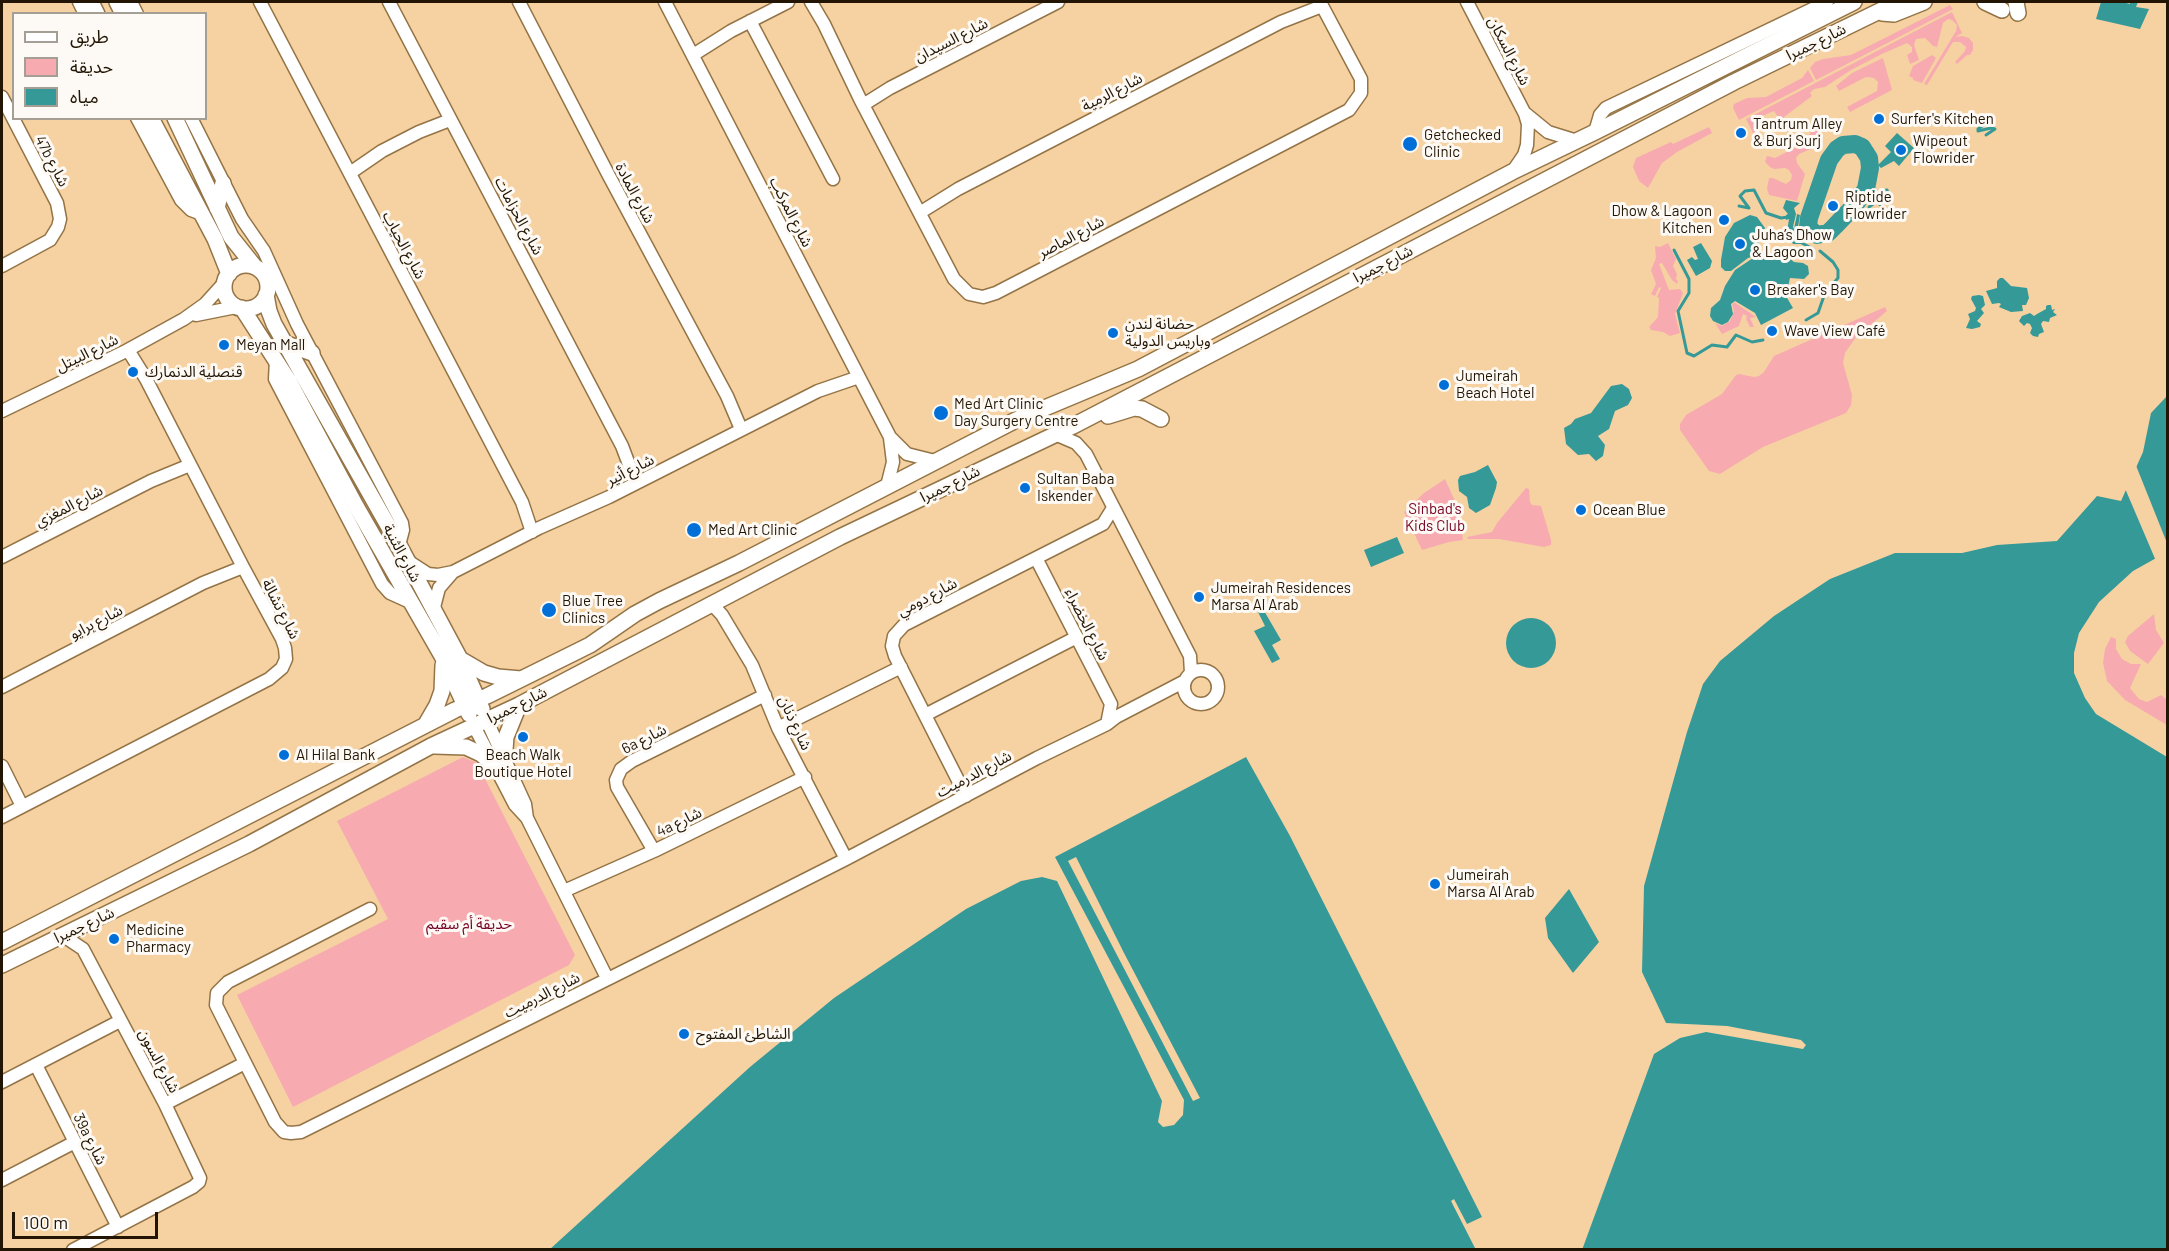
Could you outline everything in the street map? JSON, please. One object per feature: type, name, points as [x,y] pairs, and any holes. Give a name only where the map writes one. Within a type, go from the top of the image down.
[{"type":"main road","name":"شارع جميرا","points":[[2,942],[425,725],[590,645],[635,614],[659,601],[739,563],[1016,420],[1116,379],[1190,343],[1512,172],[1854,2]]},
{"type":"main road","name":"شارع جميرا","points":[[2,965],[249,844],[431,746],[519,705],[840,537],[1073,426],[1734,82],[1884,6],[1898,2]]},
{"type":"main road","points":[[1884,6],[1884,14],[1894,14],[1924,2]]},
{"type":"main road","points":[[1985,2],[2012,8]]},
{"type":"main road","points":[[152,120],[218,245],[226,278],[226,296],[239,307],[254,307],[266,295],[268,289],[265,276],[234,242],[176,120]]},
{"type":"main road","points":[[217,208],[224,183]]},
{"type":"main road","points":[[226,278],[240,266],[255,267]]},
{"type":"main road","name":"شارع الثنية","points":[[266,295],[271,318],[399,545],[459,657],[480,723]]},
{"type":"main road","points":[[1310,302],[1329,307]]},
{"type":"main road","name":"شارع الثنية","points":[[239,307],[276,360],[356,506],[442,656],[472,703]]},
{"type":"main road","points":[[1146,387],[1144,381],[1147,375],[1178,358],[1190,343]]},
{"type":"main road","points":[[287,344],[312,353]]},
{"type":"main road","points":[[1073,426],[1085,410],[1116,393],[1119,386],[1116,379]]},
{"type":"main road","points":[[1073,426],[1087,424],[1130,408],[1142,409],[1161,419]]},
{"type":"main road","points":[[425,725],[442,691],[442,656]]},
{"type":"main road","points":[[459,657],[487,674],[521,679]]},
{"type":"main road","points":[[431,746],[466,747],[499,763],[506,736],[519,705]]},
{"type":"street","name":"شارع الحياب","points":[[260,2],[536,530]]},
{"type":"street","name":"شارع الحزامات","points":[[389,2],[640,481]]},
{"type":"street","name":"شارع المادة","points":[[519,2],[608,174],[745,427]]},
{"type":"street","name":"شارع المركب","points":[[665,2],[890,437],[907,454],[935,461]]},
{"type":"street","points":[[691,50],[788,2]]},
{"type":"street","name":"شارع الماصر","points":[[811,2],[954,279],[961,288],[976,297],[996,293],[1349,110],[1361,93],[1361,79],[1318,3]]},
{"type":"street","name":"شارع الماصر","points":[[818,2],[824,24]]},
{"type":"street","name":"شارع السيدان","points":[[861,102],[1058,2]]},
{"type":"street","name":"شارع السكان","points":[[1467,2],[1528,124],[1524,155],[1512,172]]},
{"type":"street","points":[[1595,132],[1600,115],[1606,108],[1827,2]]},
{"type":"street","name":"شارع الرمية","points":[[918,208],[1318,3]]},
{"type":"street","points":[[750,21],[833,179]]},
{"type":"street","name":"47b شارع","points":[[2,97],[12,117]]},
{"type":"street","name":"شارع السكان","points":[[1525,114],[1548,132],[1577,141]]},
{"type":"street","points":[[347,168],[448,117]]},
{"type":"street","name":"47b شارع","points":[[2,266],[50,240],[58,227],[59,211],[14,120]]},
{"type":"street","points":[[138,120],[181,200],[191,210],[202,214]]},
{"type":"street","points":[[192,120],[242,219],[264,251],[312,353],[402,523],[403,530],[399,545]]},
{"type":"street","name":"شارع البيتل","points":[[2,411],[131,348],[184,319],[205,304],[226,278]]},
{"type":"street","name":"شارع البيتل","points":[[184,319],[208,311],[239,307]]},
{"type":"street","name":"شارع تشالة","points":[[2,817],[268,679],[278,672],[286,659],[285,648],[131,348]]},
{"type":"street","name":"شارع أنير","points":[[406,560],[428,574],[453,572],[857,373]]},
{"type":"street","points":[[1055,434],[1076,443],[1083,450],[1190,656],[1192,664],[1184,690],[1187,696]]},
{"type":"street","name":"شارع المركب","points":[[887,486],[893,462],[890,437]]},
{"type":"street","name":"شارع المغزي","points":[[2,557],[187,461]]},
{"type":"street","points":[[1113,508],[1103,524],[1122,526]]},
{"type":"street","name":"شارع دومي","points":[[966,796],[901,667],[892,646],[894,636],[900,628],[1103,524]]},
{"type":"street","name":"شارع الخضراء","points":[[1036,558],[1111,704]]},
{"type":"street","name":"شارع برايو","points":[[2,687],[241,563]]},
{"type":"street","points":[[433,611],[440,588],[453,572]]},
{"type":"street","name":"شارع ذنان","points":[[711,603],[725,619],[752,665],[778,728],[846,859]]},
{"type":"street","points":[[926,716],[1077,637]]},
{"type":"street","points":[[778,728],[901,667]]},
{"type":"street","name":"شارع الدرميت","points":[[370,909],[220,988],[216,1005],[279,1127],[284,1131],[297,1133],[846,859],[1107,724],[1201,670],[1211,673],[1217,681],[1218,691],[1207,704],[1197,704],[1187,696],[1167,697],[1117,723],[1107,724]]},
{"type":"street","name":"6a شارع","points":[[654,851],[617,787],[618,772],[632,761],[765,695]]},
{"type":"street","points":[[1107,724],[1111,704],[1130,710]]},
{"type":"street","name":"شارع الثنية","points":[[480,723],[499,763],[525,804],[527,818],[607,978]]},
{"type":"street","points":[[2,766],[22,806]]},
{"type":"street","name":"4a شارع","points":[[564,891],[654,851],[805,777]]},
{"type":"street","points":[[83,949],[90,923]]},
{"type":"street","name":"شارع السون","points":[[62,935],[83,949],[199,1173],[199,1182],[193,1187],[118,1227]]},
{"type":"street","points":[[2,1082],[120,1021]]},
{"type":"street","points":[[165,1104],[245,1063]]},
{"type":"street","name":"39a شارع","points":[[36,1065],[118,1227]]},
{"type":"street","points":[[2,1180],[75,1142]]},
{"type":"street","points":[[73,1250],[118,1227]]},
{"type":"green space","points":[[1950,5],[1953,9],[1816,80],[1810,68],[1815,62],[1851,55]]},
{"type":"green space","points":[[1952,12],[1962,33],[1955,37],[1969,38],[1973,43],[1973,50],[1957,64],[1955,62],[1966,47],[1960,42],[1953,42],[1927,85],[1924,84],[1956,31],[1957,25],[1952,20],[1948,19],[1943,23],[1937,47],[1925,38],[1916,39],[1914,45],[1919,60],[1910,64],[1907,55],[1912,52],[1912,47],[1907,43],[1882,54],[1825,87],[1814,89],[1810,93],[1812,96],[1780,120],[1774,111],[1755,119],[1758,130],[1754,135],[1746,119]]},
{"type":"green space","points":[[1932,55],[1936,58],[1922,83],[1913,80],[1909,76],[1913,66]]},
{"type":"green space","points":[[1883,58],[1892,90],[1850,112],[1847,107],[1877,91],[1878,82],[1874,78],[1866,77],[1839,91],[1836,86],[1852,73]]},
{"type":"green space","points":[[1808,70],[1814,81],[1739,120],[1733,108],[1734,104],[1747,98],[1766,97],[1802,78]]},
{"type":"green space","points":[[1709,127],[1712,133],[1662,163],[1648,188],[1639,181],[1633,167],[1636,158]]},
{"type":"green space","points":[[1818,127],[1821,130],[1811,149],[1799,154],[1796,158],[1805,174],[1797,201],[1769,195],[1767,189],[1769,178],[1786,184],[1791,180],[1792,175],[1785,168],[1770,167],[1765,162],[1767,156],[1775,158],[1810,140],[1808,137],[1813,128]]},
{"type":"green space","points":[[1668,243],[1676,259],[1673,266],[1677,274],[1677,284],[1662,263],[1659,264],[1669,290],[1680,289],[1683,293],[1675,314],[1680,333],[1670,336],[1651,330],[1649,327],[1658,317],[1659,298],[1657,297],[1661,288],[1659,287],[1655,296],[1651,294],[1656,284],[1651,270],[1656,258],[1655,246],[1660,247]]},
{"type":"green space","points":[[1734,302],[1756,317],[1750,318],[1754,327],[1750,327],[1747,316],[1743,314],[1739,326],[1722,334],[1715,323],[1722,326],[1730,321],[1734,311],[1732,305]]},
{"type":"green space","points":[[1885,307],[1887,311],[1856,337],[1845,353],[1843,363],[1852,395],[1851,405],[1846,413],[1763,447],[1720,474],[1709,471],[1680,430],[1680,424],[1686,415],[1722,394],[1736,375],[1759,376],[1774,356]]},
{"type":"green space","name":"Sinbad's Kids Club","points":[[1445,479],[1459,510],[1463,540],[1422,550],[1404,512],[1424,493]]},
{"type":"green space","points":[[1526,488],[1529,489],[1532,505],[1541,506],[1551,545],[1544,547],[1499,539],[1468,539],[1467,537],[1492,532]]},
{"type":"green space","points":[[2154,614],[2156,630],[2164,643],[2148,664],[2130,651],[2125,642],[2128,636]]},
{"type":"green space","points":[[2111,637],[2116,639],[2116,649],[2122,659],[2131,664],[2141,664],[2130,688],[2139,699],[2147,702],[2161,695],[2167,700],[2167,725],[2125,700],[2107,681],[2103,663],[2105,649]]},
{"type":"green space","name":"حديقة أم سقيم","points":[[463,757],[477,763],[575,955],[569,965],[293,1107],[237,995],[388,919],[337,821]]},
{"type":"water","points":[[2101,2],[2130,4],[2130,2],[2138,2],[2136,7],[2149,9],[2140,29],[2096,19]]},
{"type":"water","name":"Wipeout Flowrider","points":[[1897,133],[1914,148],[1899,166],[1894,161],[1881,168],[1878,165],[1891,152],[1885,146]]},
{"type":"water","points":[[1786,200],[1800,203],[1794,208],[1796,214],[1793,227],[1794,229],[1797,214],[1800,215],[1798,227],[1803,243],[1801,244],[1793,244],[1787,232],[1789,219],[1786,220],[1788,214],[1783,208]]},
{"type":"water","name":"Juha’s Dhow & Lagoon","points":[[1750,215],[1757,217],[1765,228],[1757,246],[1760,251],[1767,253],[1748,258],[1731,271],[1725,271],[1721,267],[1721,260],[1725,237],[1734,223]]},
{"type":"water","points":[[1701,243],[1712,261],[1710,268],[1696,276],[1687,260],[1692,257],[1695,260],[1698,259],[1693,247]]},
{"type":"water","name":"Breaker's Bay","points":[[1770,254],[1786,255],[1794,262],[1808,266],[1809,274],[1804,279],[1790,278],[1786,296],[1793,308],[1761,325],[1755,313],[1735,301],[1731,304],[1733,314],[1728,322],[1722,325],[1713,321],[1710,316],[1711,308],[1720,300],[1735,270],[1753,258]]},
{"type":"water","points":[[2000,278],[2011,286],[2027,288],[2029,298],[2026,305],[2022,305],[2023,311],[2011,312],[1999,307],[2001,304],[1999,303],[1992,304],[1986,291],[1997,288],[1997,281]]},
{"type":"water","points":[[1972,296],[1983,296],[1985,305],[1981,309],[1984,313],[1977,321],[1981,324],[1980,327],[1966,328],[1970,319],[1968,314],[1976,308],[1971,299]]},
{"type":"water","points":[[2048,305],[2051,305],[2052,310],[2055,309],[2053,312],[2057,315],[2050,318],[2049,322],[2043,321],[2041,324],[2044,332],[2038,337],[2033,336],[2030,333],[2032,328],[2030,324],[2027,323],[2024,326],[2019,321],[2022,316],[2030,313],[2034,316],[2046,309]]},
{"type":"water","points":[[1622,384],[1629,389],[1632,398],[1628,405],[1615,411],[1609,429],[1598,436],[1605,445],[1603,456],[1596,461],[1589,454],[1578,455],[1566,444],[1564,428],[1575,419],[1591,413],[1611,386]]},
{"type":"water","points":[[2167,396],[2167,552],[2133,571],[2099,602],[2079,633],[2074,653],[2074,673],[2085,698],[2096,714],[2167,757],[2167,1249],[1582,1250],[1654,1054],[1680,1038],[1706,1032],[1803,1049],[1806,1045],[1801,1040],[1727,1026],[1666,1023],[1642,972],[1644,886],[1687,732],[1703,684],[1720,661],[1774,616],[1830,579],[1895,553],[1962,553],[1997,545],[2057,541],[2097,496],[2121,501],[2143,452],[2151,413]]},
{"type":"water","points":[[1488,465],[1497,482],[1496,488],[1490,505],[1476,513],[1469,508],[1467,497],[1459,491],[1458,480],[1460,476]]},
{"type":"water","points":[[1397,537],[1404,553],[1371,567],[1364,550]]},
{"type":"water","points":[[1263,609],[1281,640],[1272,645],[1280,659],[1272,663],[1254,631],[1265,626],[1258,612]]},
{"type":"water","points":[[1526,618],[1536,618],[1549,625],[1556,638],[1556,648],[1549,661],[1536,668],[1526,668],[1517,664],[1510,657],[1506,648],[1506,638],[1510,629],[1517,622]]},
{"type":"water","points":[[1246,757],[1290,836],[1482,1217],[1467,1224],[1454,1199],[1451,1201],[1476,1250],[549,1250],[750,1067],[834,998],[966,909],[1021,881],[1042,877],[1057,881],[1162,1101],[1158,1122],[1163,1127],[1174,1125],[1183,1115],[1184,1100],[1055,857]]},
{"type":"water","points":[[1569,889],[1599,942],[1573,973],[1548,938],[1545,918]]},
{"type":"pier","points":[[2135,463],[2167,543],[2168,556],[2156,561],[2124,486]]},
{"type":"pier","points":[[1076,857],[1200,1098],[1193,1101],[1068,861]]},
{"type":"waterway","points":[[1978,119],[1985,124],[1978,131],[1995,129],[1986,135]]},
{"type":"waterway","points":[[1855,144],[1862,147],[1869,158],[1870,168],[1866,189],[1855,205],[1828,233],[1817,235],[1808,226],[1809,218],[1829,160],[1843,145],[1855,144]]},
{"type":"waterway","points":[[1739,206],[1749,208],[1740,196],[1745,191],[1754,190],[1766,213],[1781,218],[1788,217]]},
{"type":"waterway","points":[[1869,207],[1876,202],[1881,191],[1887,190],[1889,195],[1880,205]]},
{"type":"waterway","points":[[1800,242],[1813,249]]},
{"type":"waterway","points":[[1674,250],[1689,279],[1689,293],[1678,311],[1687,353],[1694,356],[1712,345],[1727,347],[1736,335],[1752,342],[1763,340]]},
{"type":"waterway","points":[[1806,320],[1818,313],[1825,293],[1838,278],[1838,270],[1833,262],[1820,251]]},
{"type":"place","name":"Surfer's Kitchen","points":[[1879,119]]},
{"type":"place","name":"Tantrum Alley & Burj Surj","points":[[1741,133]]},
{"type":"place","name":"Getchecked Clinic","points":[[1410,144]]},
{"type":"place","name":"Wipeout Flowrider","points":[[1901,150]]},
{"type":"place","name":"Riptide Flowrider","points":[[1833,206]]},
{"type":"place","name":"Dhow & Lagoon Kitchen","points":[[1724,220]]},
{"type":"place","name":"Juha’s Dhow & Lagoon","points":[[1740,244]]},
{"type":"place","name":"Breaker's Bay","points":[[1755,290]]},
{"type":"place","name":"Wave View Café","points":[[1772,331]]},
{"type":"place","name":"حضانة لندن وباريس الدولية","points":[[1113,333]]},
{"type":"place","name":"Meyan Mall","points":[[224,345]]},
{"type":"place","name":"قنصلية الدنمارك","points":[[133,372]]},
{"type":"place","name":"Jumeirah Beach Hotel","points":[[1444,385]]},
{"type":"place","name":"Med Art Clinic Day Surgery Centre","points":[[941,413]]},
{"type":"place","name":"Sultan Baba Iskender","points":[[1025,488]]},
{"type":"place","name":"Ocean Blue","points":[[1581,510]]},
{"type":"place","name":"Med Art Clinic","points":[[694,530]]},
{"type":"place","name":"Jumeirah Residences Marsa Al Arab","points":[[1199,597]]},
{"type":"place","name":"Blue Tree Clinics","points":[[549,610]]},
{"type":"place","name":"Beach Walk Boutique Hotel","points":[[523,737]]},
{"type":"place","name":"Al Hilal Bank","points":[[284,755]]},
{"type":"place","name":"Jumeirah Marsa Al Arab","points":[[1435,884]]},
{"type":"place","name":"Medicine Pharmacy","points":[[114,939]]},
{"type":"place","name":"الشاطئ المفتوح","points":[[684,1034]]}]
